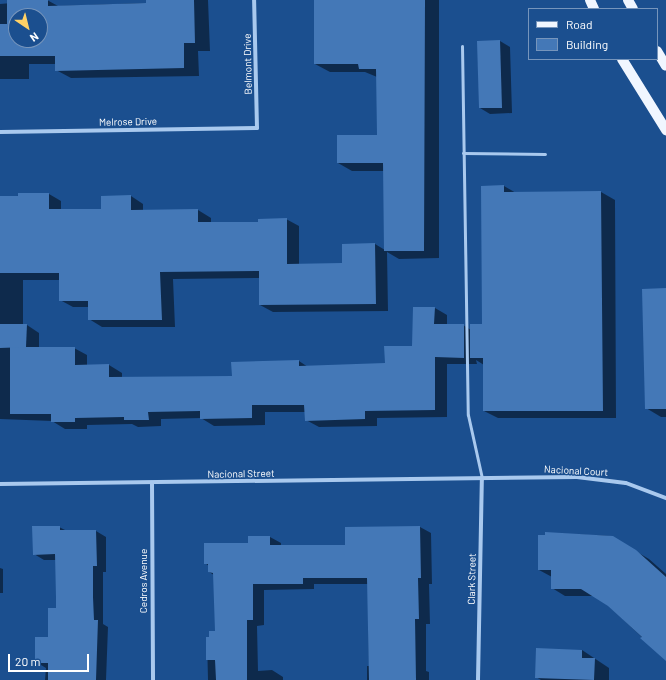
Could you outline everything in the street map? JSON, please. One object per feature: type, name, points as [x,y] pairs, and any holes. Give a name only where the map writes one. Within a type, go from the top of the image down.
[{"type":"main road","points":[[658,53],[666,66]]},
{"type":"main road","points":[[623,60],[666,130]]},
{"type":"street","name":"Belmont Drive","points":[[254,0],[257,128]]},
{"type":"street","name":"Melrose Drive","points":[[0,132],[257,128]]},
{"type":"street","name":"Nacional Court","points":[[482,478],[577,477],[602,479],[626,483],[666,498]]},
{"type":"street","name":"Nacional Street","points":[[0,484],[482,478]]},
{"type":"street","name":"Clark Street","points":[[478,680],[482,478]]},
{"type":"street","name":"Cedros Avenue","points":[[152,483],[153,680]]},
{"type":"lane","points":[[462,46],[468,415],[482,478]]},
{"type":"lane","points":[[463,153],[545,154]]},
{"type":"building","points":[[7,0],[48,0],[48,6],[146,3],[146,0],[194,0],[195,43],[184,43],[184,68],[55,71],[55,56],[0,56],[0,24],[7,24]]},
{"type":"building","points":[[314,0],[425,0],[424,251],[384,251],[383,163],[337,163],[337,135],[377,135],[376,69],[359,69],[358,64],[314,64]]},
{"type":"building","points":[[500,40],[502,108],[479,108],[477,41]]},
{"type":"building","points":[[504,185],[504,192],[601,191],[603,411],[483,411],[483,358],[470,358],[470,324],[482,324],[481,186]]},
{"type":"building","points":[[18,193],[49,193],[49,209],[101,209],[101,196],[131,195],[131,210],[198,209],[198,222],[258,222],[258,219],[287,218],[287,264],[342,263],[342,244],[375,243],[376,304],[259,305],[259,271],[160,272],[162,320],[88,320],[88,301],[59,301],[59,273],[0,273],[0,196],[18,196]]},
{"type":"building","points":[[666,288],[666,409],[645,409],[642,289]]},
{"type":"building","points":[[413,307],[435,307],[434,324],[464,324],[464,358],[435,357],[435,410],[365,411],[365,419],[305,421],[304,405],[252,405],[252,418],[200,419],[200,411],[148,412],[149,420],[124,420],[124,417],[75,418],[75,422],[51,422],[51,414],[10,414],[10,347],[75,347],[75,365],[109,364],[109,377],[232,376],[231,362],[299,360],[299,366],[385,363],[384,346],[412,346]]},
{"type":"building","points":[[0,324],[27,324],[26,347],[0,348]]},
{"type":"building","points":[[32,526],[60,526],[60,530],[96,530],[97,566],[93,566],[93,597],[94,620],[98,620],[96,680],[48,680],[48,663],[35,663],[35,637],[48,637],[48,608],[56,608],[56,598],[55,554],[33,555]]},
{"type":"building","points":[[420,526],[421,578],[418,578],[419,619],[415,619],[416,680],[369,680],[367,578],[303,578],[303,584],[253,584],[253,620],[247,620],[247,680],[216,680],[215,660],[206,660],[206,637],[209,637],[209,631],[215,631],[213,573],[208,572],[208,564],[204,564],[204,543],[248,543],[248,536],[270,536],[270,545],[345,545],[345,527]]},
{"type":"building","points":[[545,532],[613,536],[636,550],[666,577],[666,661],[640,638],[642,637],[608,606],[581,589],[551,589],[551,570],[538,570],[538,535],[545,535]]},
{"type":"building","points":[[536,648],[582,650],[582,658],[595,658],[594,680],[535,678]]}]
